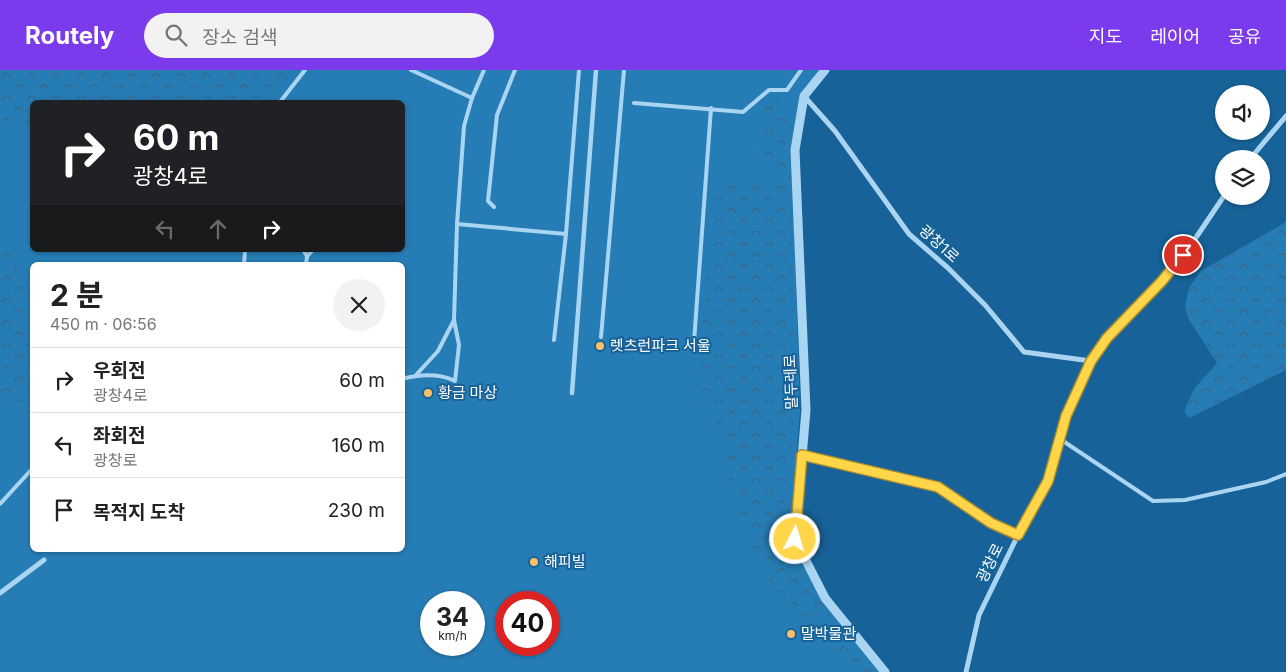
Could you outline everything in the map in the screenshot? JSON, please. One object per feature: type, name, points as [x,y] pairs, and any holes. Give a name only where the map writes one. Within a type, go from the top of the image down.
[{"type":"street","points":[[572,393],[596,70]]},
{"type":"street","name":"말두레로","points":[[824,70],[804,96],[795,150],[806,410],[795,539],[825,598],[885,672]]},
{"type":"street","name":"광창1로","points":[[804,96],[835,131],[908,234],[948,268],[985,305],[1024,352],[1091,361]]},
{"type":"street","points":[[1258,150],[1286,116]]},
{"type":"street","name":"광창로","points":[[966,672],[979,615],[1018,535],[1048,481],[1066,416],[1091,361],[1107,338],[1162,281],[1193,242],[1218,205]]},
{"type":"street","points":[[802,455],[938,487],[991,523],[1018,535]]},
{"type":"street","points":[[0,593],[44,560]]},
{"type":"lane","points":[[282,100],[305,70]]},
{"type":"lane","points":[[410,70],[472,98]]},
{"type":"lane","points":[[405,378],[416,375],[442,375],[456,381],[459,345],[454,320],[457,224],[464,126],[472,98],[484,70]]},
{"type":"lane","points":[[494,207],[488,201],[497,115],[516,70]]},
{"type":"lane","points":[[554,340],[566,234],[579,70]]},
{"type":"lane","points":[[601,337],[624,70]]},
{"type":"lane","points":[[634,103],[743,112],[769,90],[787,90],[801,70]]},
{"type":"lane","points":[[694,342],[711,108]]},
{"type":"lane","points":[[457,224],[566,234]]},
{"type":"lane","points":[[304,252],[307,256]]},
{"type":"lane","points":[[306,262],[307,252]]},
{"type":"lane","points":[[307,256],[311,252]]},
{"type":"lane","points":[[416,375],[438,351],[454,320]]},
{"type":"lane","points":[[1060,439],[1153,501],[1185,500],[1266,482],[1286,474]]},
{"type":"lane","points":[[0,504],[30,471]]},
{"type":"green space","points":[[0,70],[292,70],[270,100],[30,100],[30,122],[0,127]]},
{"type":"green space","name":"렛츠런파크 서울","points":[[292,70],[819,70],[800,95],[792,151],[800,411],[790,535],[822,600],[881,672],[0,672],[0,408],[30,398],[30,552],[405,552],[405,262],[30,262],[30,291],[0,238],[0,127],[30,122],[30,252],[405,252],[405,100],[270,100]]},
{"type":"green space","points":[[764,97],[790,99],[795,411],[785,536],[813,593],[877,672],[856,672],[767,580],[752,547],[728,477],[727,433],[714,430],[713,409],[696,408],[715,183],[774,186],[778,160],[757,159]]},
{"type":"green space","points":[[1286,222],[1286,370],[1189,418],[1184,412],[1194,389],[1217,363],[1188,318],[1185,307],[1189,288],[1201,271]]},
{"type":"green space","points":[[0,238],[30,291],[30,398],[0,408]]},
{"type":"place","name":"렛츠런파크 서울","points":[[600,346]]},
{"type":"place","name":"황금 마상","points":[[428,393]]},
{"type":"place","name":"해피빌","points":[[534,562]]},
{"type":"place","name":"말박물관","points":[[791,634]]},
{"type":"route","points":[[795,539],[802,455],[908,478],[938,487],[991,523],[1018,535],[1048,481],[1066,416],[1091,361],[1107,338],[1162,281],[1183,255]]}]
